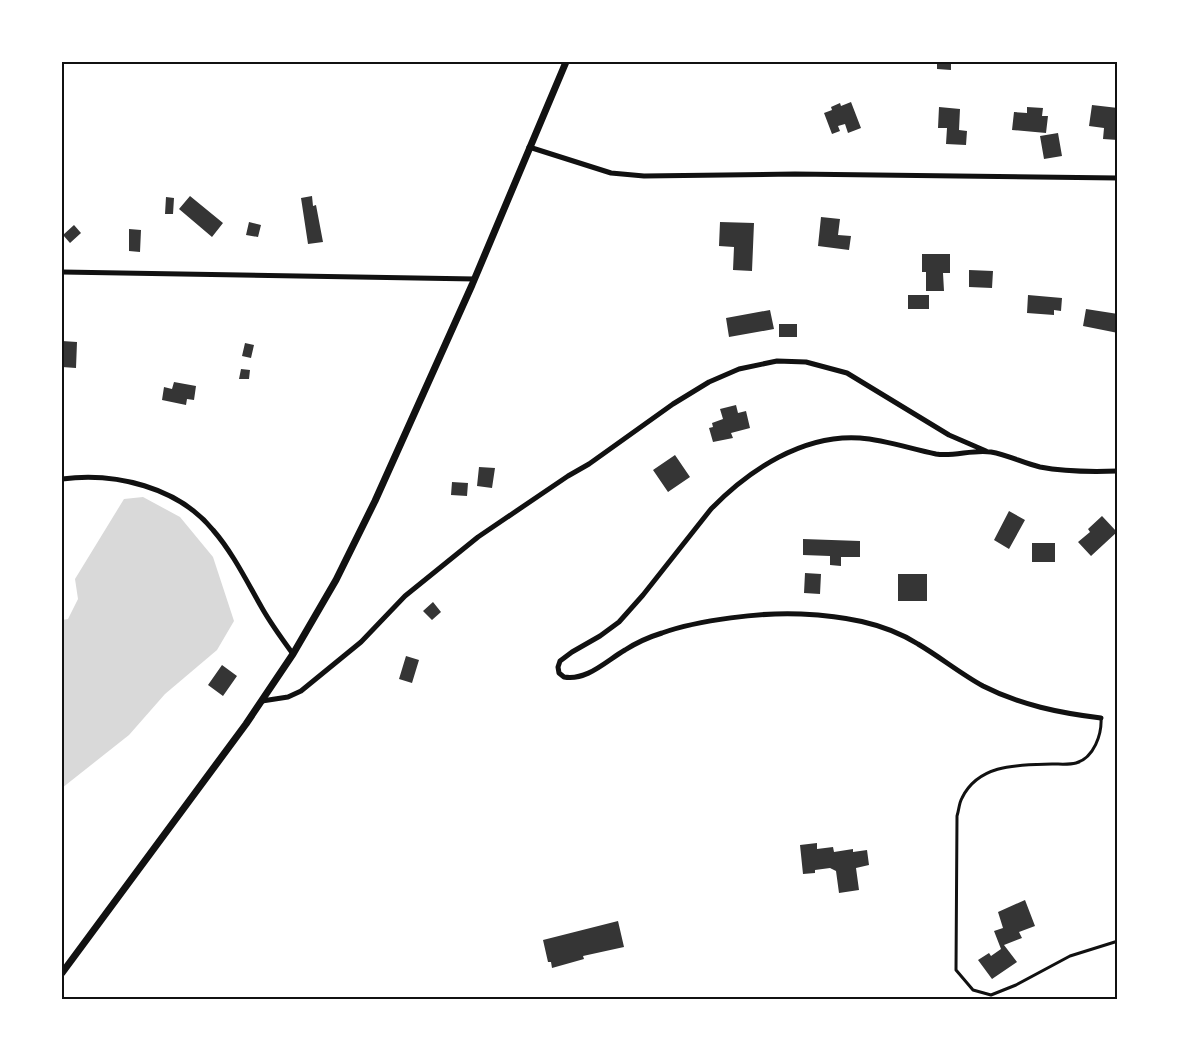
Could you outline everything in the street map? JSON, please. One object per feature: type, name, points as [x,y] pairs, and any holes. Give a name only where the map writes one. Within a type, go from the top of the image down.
[{"type":"street","points":[[62,973],[262,701],[293,654],[356,541],[475,279],[529,147],[567,62]]},
{"type":"street","points":[[529,147],[610,172],[644,176],[795,174],[1118,178]]},
{"type":"street","points":[[62,273],[475,279]]},
{"type":"street","points":[[262,701],[288,697],[301,691],[362,642],[405,596],[478,537],[674,405],[718,377],[739,369],[763,363],[791,361],[806,362],[840,371],[949,435],[990,452],[1039,466],[1067,471],[1118,471]]},
{"type":"street","points":[[990,452],[947,455],[890,442],[841,438],[821,441],[781,456],[761,467],[726,493],[627,613],[600,636],[565,656],[560,661],[559,673],[564,677],[579,677],[644,639],[683,627],[716,621],[798,614],[841,617],[884,628],[917,643],[984,686],[1023,703],[1066,714],[1101,718]]},
{"type":"street","points":[[62,479],[104,478],[137,484],[170,496],[192,510],[212,528],[223,542],[264,611],[293,654]]},
{"type":"lane","points":[[1101,718],[1102,729],[1098,740],[1089,754],[1077,763],[1005,766],[987,772],[973,783],[962,798],[957,816],[956,970],[973,990],[991,994],[1016,985],[1070,956],[1118,941]]},
{"type":"shaded area","points":[[143,497],[180,517],[213,557],[234,621],[217,650],[165,694],[129,735],[62,788],[62,620],[68,619],[78,599],[75,579],[124,499]]},
{"type":"building","points":[[937,62],[951,62],[951,70],[937,69]]},
{"type":"building","points":[[851,102],[861,128],[848,133],[845,124],[838,126],[840,131],[832,134],[824,113],[840,103],[841,106]]},
{"type":"building","points":[[1092,105],[1118,108],[1118,140],[1103,139],[1104,128],[1089,126]]},
{"type":"building","points":[[939,107],[960,109],[959,130],[967,131],[966,145],[946,144],[947,128],[938,128]]},
{"type":"building","points":[[1027,107],[1043,108],[1042,116],[1048,116],[1046,133],[1012,130],[1014,112],[1027,113]]},
{"type":"building","points":[[1058,133],[1062,156],[1044,159],[1040,136]]},
{"type":"building","points":[[190,196],[223,223],[212,237],[179,209]]},
{"type":"building","points":[[312,196],[323,242],[308,244],[301,198]]},
{"type":"building","points":[[166,197],[174,198],[173,214],[165,214]]},
{"type":"building","points":[[821,217],[840,219],[838,235],[851,236],[849,250],[818,246]]},
{"type":"building","points":[[249,222],[261,225],[258,237],[246,235]]},
{"type":"building","points":[[720,222],[754,223],[752,271],[733,270],[734,247],[719,246]]},
{"type":"building","points":[[74,225],[81,233],[70,243],[63,235]]},
{"type":"building","points":[[129,229],[141,230],[140,252],[129,251]]},
{"type":"building","points":[[922,254],[950,254],[950,273],[943,273],[944,291],[926,291],[926,272],[922,272]]},
{"type":"building","points":[[969,270],[993,271],[992,288],[969,287]]},
{"type":"building","points":[[908,295],[929,295],[929,309],[908,309]]},
{"type":"building","points":[[1028,295],[1062,298],[1061,311],[1054,310],[1054,315],[1027,313]]},
{"type":"building","points":[[1086,309],[1118,314],[1118,333],[1083,326]]},
{"type":"building","points":[[770,310],[774,329],[729,337],[726,318]]},
{"type":"building","points":[[779,324],[797,324],[797,337],[779,337]]},
{"type":"building","points":[[62,341],[77,342],[76,368],[62,367]]},
{"type":"building","points":[[245,343],[254,345],[251,358],[242,356]]},
{"type":"building","points":[[241,369],[250,370],[249,379],[239,379]]},
{"type":"building","points":[[174,382],[196,386],[194,400],[187,399],[186,405],[162,400],[164,387],[172,389]]},
{"type":"building","points":[[736,405],[738,413],[746,411],[750,428],[731,433],[733,438],[713,442],[709,428],[713,427],[712,423],[723,419],[720,409]]},
{"type":"building","points":[[675,455],[690,477],[668,492],[653,470]]},
{"type":"building","points":[[479,467],[495,468],[492,488],[477,486]]},
{"type":"building","points":[[452,482],[468,483],[467,496],[451,495]]},
{"type":"building","points":[[1009,511],[1025,520],[1009,549],[994,540]]},
{"type":"building","points":[[1102,516],[1117,532],[1091,556],[1078,542],[1090,532],[1088,529]]},
{"type":"building","points":[[803,539],[860,541],[860,557],[841,557],[841,566],[830,565],[830,556],[803,555]]},
{"type":"building","points":[[1032,543],[1055,543],[1055,562],[1032,562]]},
{"type":"building","points":[[805,573],[821,574],[820,594],[804,593]]},
{"type":"building","points":[[898,574],[927,574],[927,601],[898,601]]},
{"type":"building","points":[[433,602],[441,612],[432,620],[423,611]]},
{"type":"building","points":[[406,656],[419,660],[412,683],[399,679]]},
{"type":"building","points":[[222,665],[237,676],[223,696],[208,685]]},
{"type":"building","points":[[817,843],[817,849],[833,847],[834,852],[853,849],[853,852],[867,850],[869,865],[856,868],[859,890],[839,893],[836,871],[830,868],[803,874],[800,845]]},
{"type":"building","points":[[1025,900],[1035,926],[1019,932],[1022,938],[1004,945],[1017,962],[992,979],[978,960],[989,953],[991,956],[1001,949],[994,931],[1003,928],[998,912]]},
{"type":"building","points":[[618,921],[624,947],[583,956],[584,959],[552,968],[551,962],[548,962],[543,940]]}]
